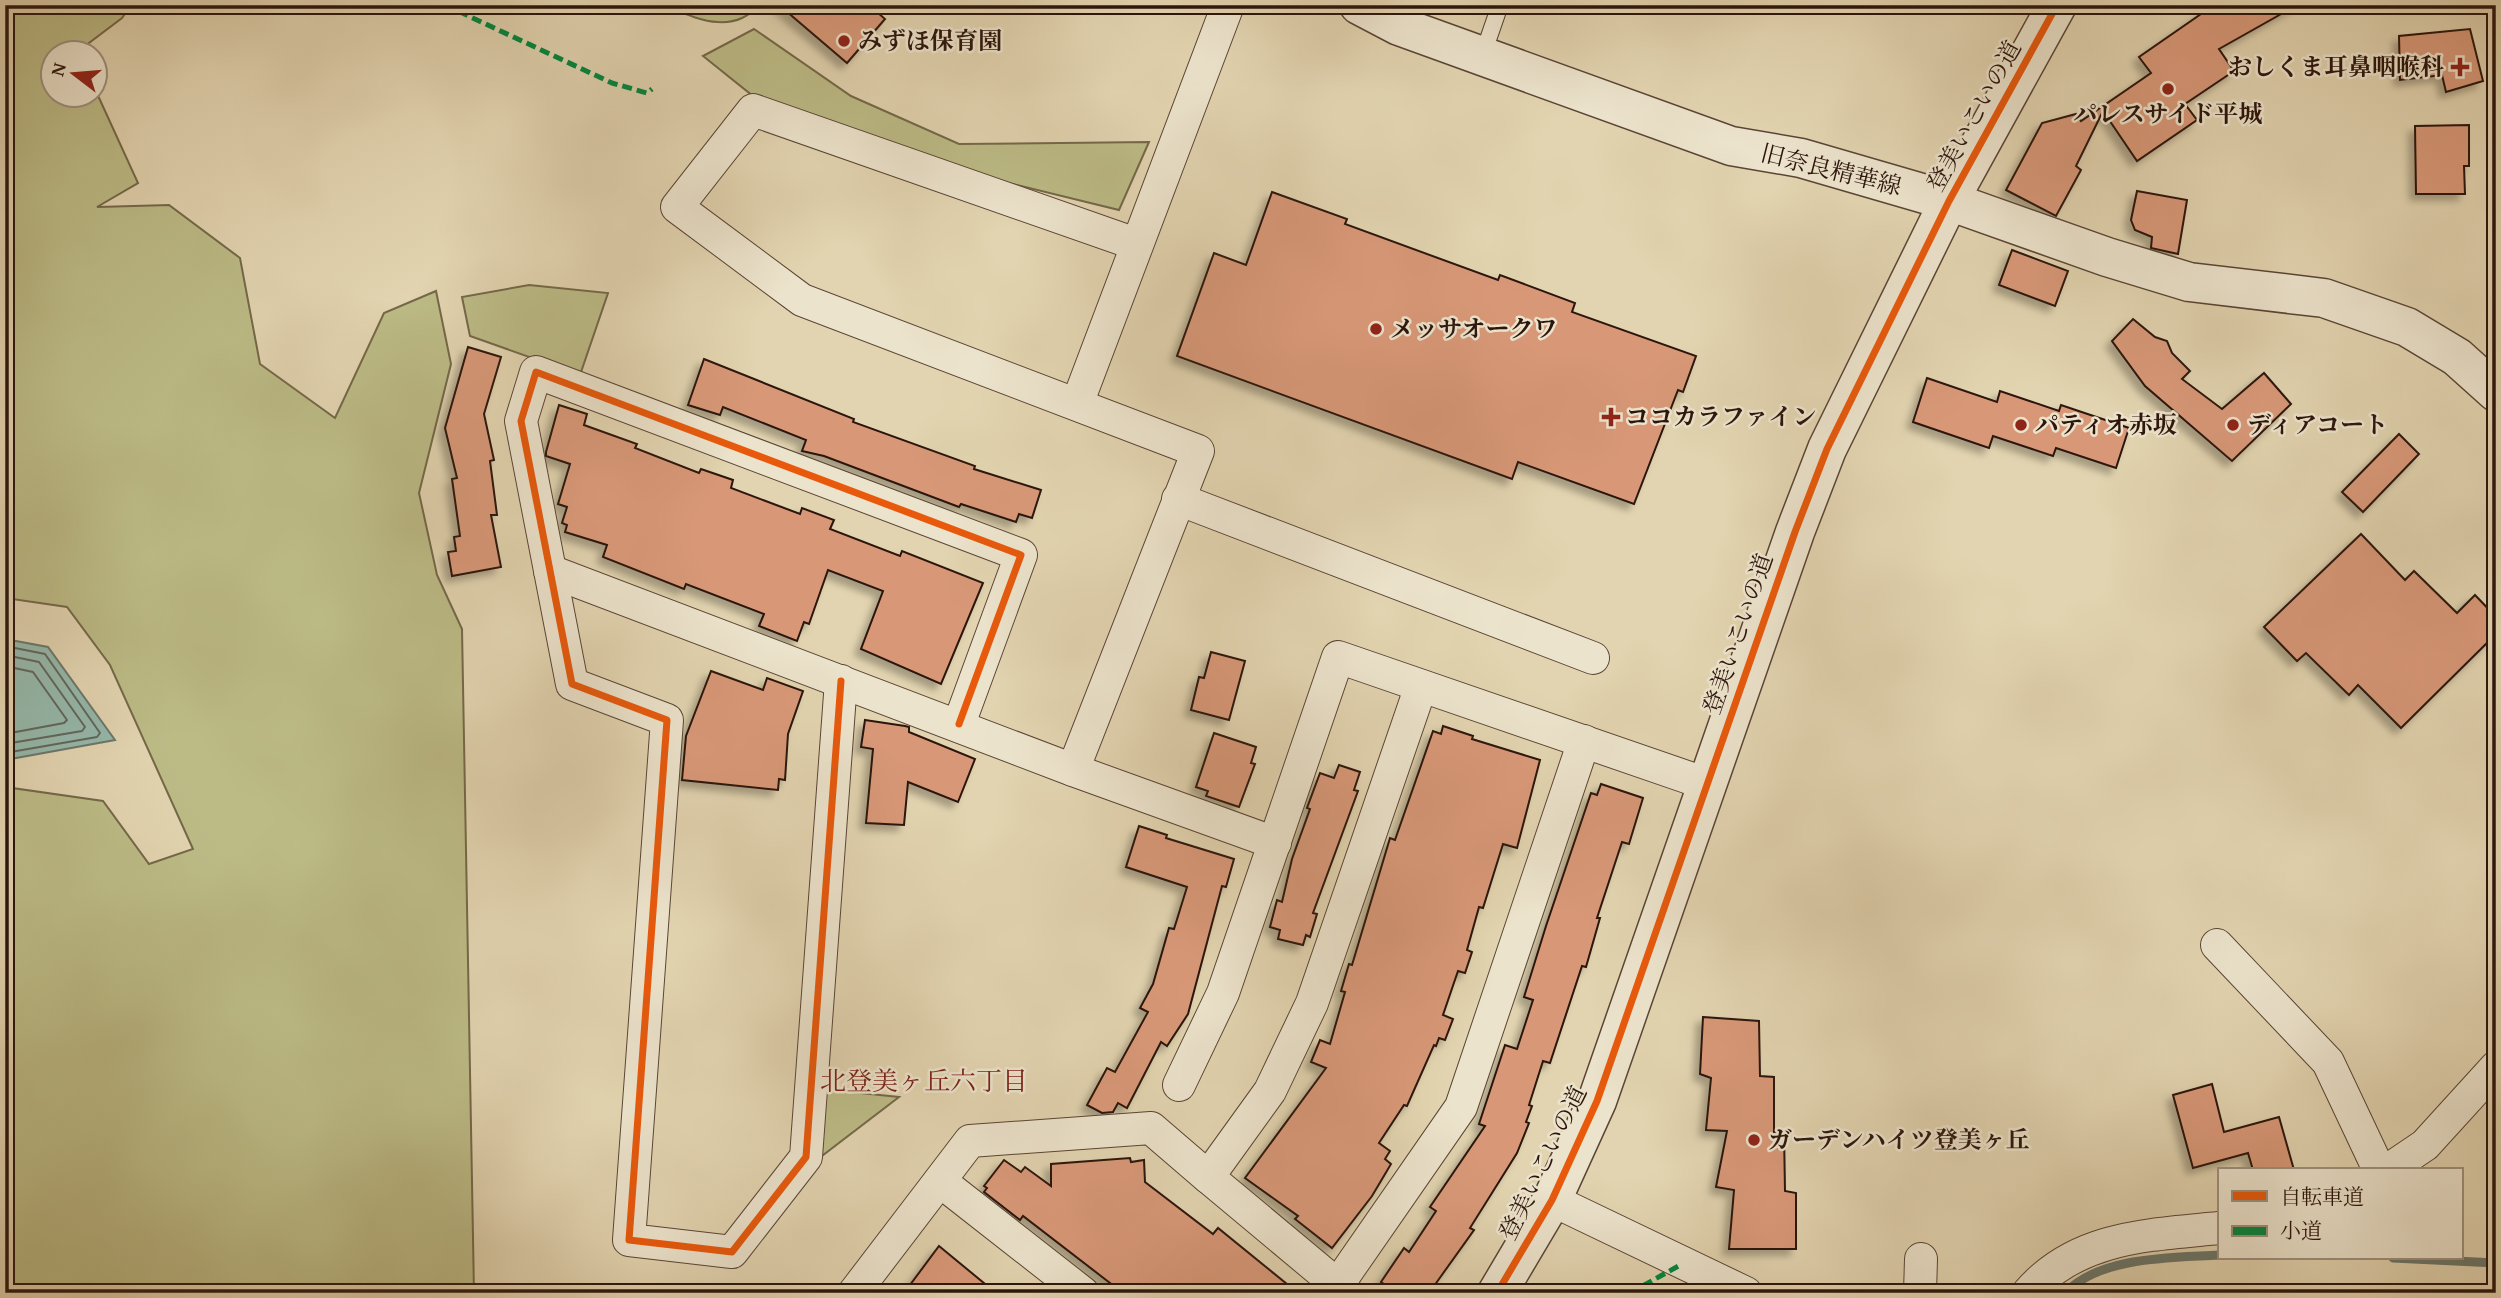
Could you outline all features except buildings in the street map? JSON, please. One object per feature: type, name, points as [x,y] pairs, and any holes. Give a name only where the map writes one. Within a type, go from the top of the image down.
[{"type":"street","points":[[1077,404],[1228,5]]},
{"type":"street","name":"旧奈良精華線","points":[[1359,5],[1399,26],[1731,146],[1801,158],[1949,201],[2107,257],[2189,282],[2324,298],[2407,327],[2457,356],[2496,392]]},
{"type":"street","name":"登美いこいの道","points":[[1497,1293],[1552,1200],[1597,1101],[1790,544],[1827,449],[1949,201],[2057,5]]},
{"type":"street","points":[[1073,770],[1198,452],[802,300],[677,207],[753,110],[1136,244]]},
{"type":"street","points":[[841,681],[806,1157],[732,1252],[629,1240],[667,720],[572,684],[520,421],[536,372],[1021,555],[959,724]]},
{"type":"street","points":[[1178,499],[1593,657]]},
{"type":"street","points":[[551,571],[959,724],[1073,770],[1275,843]]},
{"type":"street","points":[[1179,1085],[1223,993],[1338,657],[1707,784]]},
{"type":"street","points":[[1209,1177],[1270,1091],[1312,1003],[1422,687]]},
{"type":"street","points":[[854,1293],[970,1141],[1152,1128],[1339,1290],[1461,1107],[1584,741]]},
{"type":"street","points":[[2217,945],[2328,1062],[2378,1168]]},
{"type":"street","points":[[2391,1168],[2425,1145],[2496,1067]]},
{"type":"street","points":[[940,1181],[1083,1293]]},
{"type":"street","points":[[1552,1200],[1746,1293]]},
{"type":"street","points":[[2028,1293],[2040,1278],[2082,1251],[2130,1237],[2218,1228]]},
{"type":"street","points":[[1920,1293],[1921,1259]]},
{"type":"lane","points":[[1482,57],[1500,5]]},
{"type":"shaded area","points":[[5,5],[131,5],[122,18],[96,38],[38,38],[38,108],[104,108],[138,183],[97,207],[169,205],[240,258],[260,364],[335,418],[384,313],[436,291],[451,364],[419,493],[437,575],[462,629],[474,1293],[5,1293],[5,787],[103,801],[149,864],[193,849],[110,665],[67,607],[5,598]]},
{"type":"shaded area","points":[[662,5],[759,5],[737,20],[712,22]]},
{"type":"shaded area","points":[[754,29],[851,96],[959,144],[1149,142],[1119,210],[948,168],[753,96],[703,56]]},
{"type":"shaded area","points":[[529,285],[608,293],[580,375],[470,336],[462,297]]},
{"type":"shaded area","points":[[822,1089],[899,1097],[814,1162]]},
{"type":"water","points":[[5,639],[48,647],[115,740],[5,760]]},
{"type":"waterway","points":[[2065,1293],[2080,1281],[2117,1266],[2138,1261],[2218,1255]]},
{"type":"waterway","points":[[2434,1260],[2496,1263]]},
{"type":"marked path","points":[[445,5],[612,83],[647,93],[652,89]]},
{"type":"marked path","points":[[1630,1293],[1682,1264]]},
{"type":"cycle path","points":[[1497,1293],[1552,1200],[1597,1101],[1795,532],[1827,449],[1949,201],[2057,5]]},
{"type":"cycle path","points":[[841,681],[806,1157],[732,1252],[629,1240],[667,720],[572,684],[521,421],[536,372],[1021,555],[959,724]]},
{"type":"place","name":"みずほ保育園","points":[[844,41]]},
{"type":"place","name":"おしくま耳鼻咽喉科","points":[[2460,67]]},
{"type":"place","name":"パレスサイド平城","points":[[2168,89]]},
{"type":"place","name":"メッサオークワ","points":[[1376,329]]},
{"type":"place","name":"ココカラファイン","points":[[1611,417]]},
{"type":"place","name":"パティオ赤坂","points":[[2021,425]]},
{"type":"place","name":"ディアコート","points":[[2233,425]]},
{"type":"place","name":"ガーデンハイツ登美ヶ丘","points":[[1754,1140]]},
{"type":"district","name":"北登美ヶ丘六丁目","points":[[924,1081]]}]
